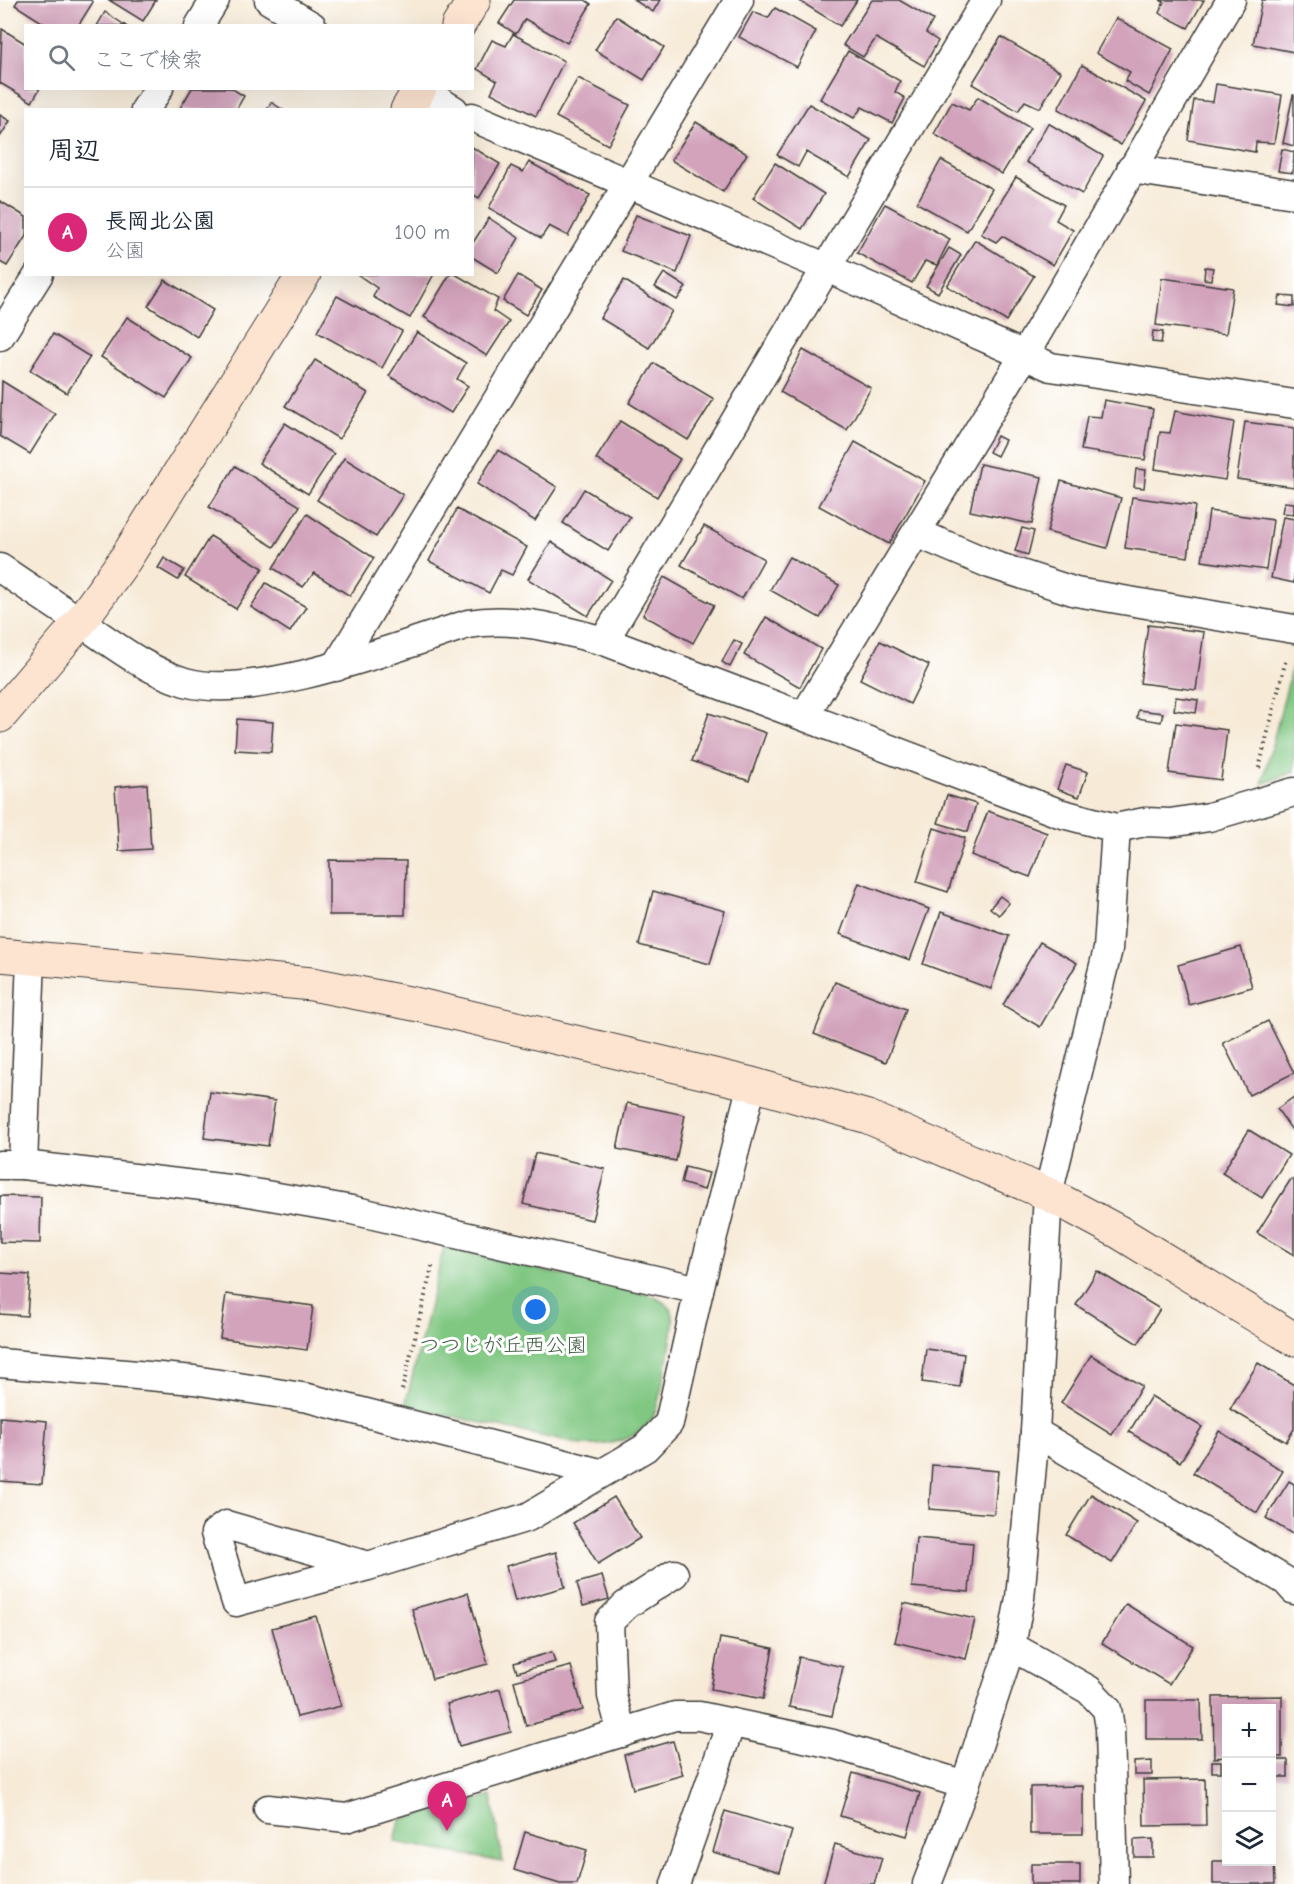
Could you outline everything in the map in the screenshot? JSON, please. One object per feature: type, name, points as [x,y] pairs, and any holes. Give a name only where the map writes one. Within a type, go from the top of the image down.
[{"type":"street","points":[[200,24],[215,0]]},
{"type":"street","points":[[269,0],[309,24]]},
{"type":"street","points":[[459,24],[474,0]]},
{"type":"street","points":[[336,667],[739,0]]},
{"type":"street","points":[[604,641],[986,0]]},
{"type":"street","points":[[804,716],[1025,354],[1231,0]]},
{"type":"street","points":[[146,108],[158,90]]},
{"type":"street","points":[[416,94],[449,108]]},
{"type":"street","points":[[474,118],[825,267],[1051,367],[1294,404]]},
{"type":"street","points":[[1131,169],[1294,194]]},
{"type":"street","points":[[0,336],[38,276]]},
{"type":"street","points":[[0,716],[80,621],[126,558],[303,276]]},
{"type":"street","points":[[917,533],[1017,574],[1076,592],[1294,629]]},
{"type":"street","points":[[0,568],[150,668],[187,682],[219,685],[255,682],[336,667],[468,624],[487,621],[528,622],[604,641],[1059,813],[1116,828],[1145,822],[1170,822],[1209,817],[1294,792]]},
{"type":"street","points":[[927,1884],[965,1785],[1011,1646],[1020,1598],[1035,1432],[1048,1194],[1108,949],[1116,828]]},
{"type":"street","points":[[699,1290],[352,1210],[237,1190],[12,1165],[15,957],[312,984],[419,1005],[752,1084],[868,1117],[1048,1194],[1119,1232],[1294,1339]]},
{"type":"street","points":[[368,1566],[226,1525],[216,1533],[236,1602],[368,1566],[528,1517],[645,1448],[669,1422],[699,1290],[752,1084]]},
{"type":"street","points":[[0,1363],[194,1380],[308,1398],[600,1473]]},
{"type":"street","points":[[1035,1432],[1286,1581],[1294,1590]]},
{"type":"street","points":[[622,1733],[612,1696],[609,1622],[626,1605],[674,1574]]},
{"type":"street","points":[[1011,1646],[1089,1690],[1107,1709],[1110,1728],[1114,1884]]},
{"type":"street","points":[[268,1809],[346,1818],[675,1716],[699,1716],[833,1744],[965,1785]]},
{"type":"street","points":[[675,1884],[731,1723]]},
{"type":"path","points":[[1249,807],[1294,629]]},
{"type":"path","points":[[394,1420],[442,1231]]},
{"type":"green space","points":[[1294,660],[1294,772],[1262,784]]},
{"type":"green space","name":"つつじが丘西公園","points":[[444,1247],[653,1296],[665,1304],[673,1315],[672,1335],[662,1385],[652,1419],[629,1438],[601,1445],[581,1445],[405,1406]]},
{"type":"green space","points":[[491,1796],[503,1862],[395,1842],[400,1820]]},
{"type":"building","points":[[18,0],[90,0],[93,2],[79,24],[45,24],[15,5]]},
{"type":"building","points":[[109,0],[156,0],[143,21]]},
{"type":"building","points":[[514,0],[585,0],[591,4],[567,43],[525,19],[516,34],[499,23]]},
{"type":"building","points":[[634,0],[660,0],[653,12]]},
{"type":"building","points":[[798,0],[857,0],[840,26]]},
{"type":"building","points":[[872,0],[899,0],[933,20],[926,33],[938,41],[924,66],[876,38],[863,57],[843,45]]},
{"type":"building","points":[[1160,0],[1204,0],[1188,28],[1159,13],[1164,2]]},
{"type":"building","points":[[1262,0],[1294,0],[1294,52],[1253,44]]},
{"type":"building","points":[[775,8],[816,31],[797,67],[739,37],[753,12],[768,18]]},
{"type":"building","points":[[105,12],[123,24],[98,24]]},
{"type":"building","points":[[616,16],[664,47],[644,80],[595,50]]},
{"type":"building","points":[[1116,18],[1173,49],[1149,95],[1125,81],[1130,72],[1096,53]]},
{"type":"building","points":[[2,29],[24,43],[24,90],[39,90],[32,102],[0,83]]},
{"type":"building","points":[[513,34],[564,61],[536,116],[491,93],[497,81],[477,69],[492,40],[506,46]]},
{"type":"building","points":[[1001,37],[1061,72],[1040,108],[1025,101],[1018,111],[972,84]]},
{"type":"building","points":[[848,51],[900,81],[895,92],[905,98],[892,123],[862,107],[854,118],[820,99]]},
{"type":"building","points":[[1082,65],[1146,101],[1121,145],[1058,109]]},
{"type":"building","points":[[578,78],[630,105],[608,145],[556,117]]},
{"type":"building","points":[[1216,84],[1282,95],[1274,143],[1256,142],[1255,152],[1188,140],[1194,100],[1213,102]]},
{"type":"building","points":[[191,90],[234,90],[244,96],[237,108],[180,108]]},
{"type":"building","points":[[1294,95],[1294,146],[1283,143]]},
{"type":"building","points":[[978,97],[1030,128],[1002,174],[934,134],[952,102],[969,110]]},
{"type":"building","points":[[271,102],[280,108],[268,108]]},
{"type":"building","points":[[809,104],[871,140],[849,177],[806,152],[798,167],[777,155]]},
{"type":"building","points":[[0,115],[10,121],[0,137]]},
{"type":"building","points":[[696,122],[747,154],[723,192],[671,160]]},
{"type":"building","points":[[1048,123],[1103,156],[1082,194],[1026,162]]},
{"type":"building","points":[[474,148],[500,164],[479,198],[474,195]]},
{"type":"building","points":[[1282,149],[1294,152],[1293,173],[1278,171]]},
{"type":"building","points":[[941,160],[992,189],[967,231],[917,203]]},
{"type":"building","points":[[529,162],[590,195],[568,236],[549,226],[541,238],[489,208],[511,166],[523,172]]},
{"type":"building","points":[[775,163],[824,194],[802,229],[753,198]]},
{"type":"building","points":[[1016,177],[1064,205],[1056,220],[1073,230],[1053,265],[1002,236],[996,242],[981,234]]},
{"type":"building","points":[[0,201],[24,216],[24,239],[7,266],[0,262]]},
{"type":"building","points":[[885,204],[950,239],[937,265],[925,261],[912,283],[857,253]]},
{"type":"building","points":[[636,215],[691,236],[677,273],[621,251]]},
{"type":"building","points":[[489,218],[519,238],[498,273],[474,258],[474,241]]},
{"type":"building","points":[[975,240],[1034,276],[1006,321],[947,286]]},
{"type":"building","points":[[949,248],[961,255],[938,293],[926,286]]},
{"type":"building","points":[[1205,267],[1213,268],[1211,280],[1204,279]]},
{"type":"building","points":[[664,273],[686,287],[677,300],[655,287]]},
{"type":"building","points":[[518,275],[542,290],[526,315],[503,301]]},
{"type":"building","points":[[360,276],[433,276],[410,318],[373,297],[377,288]]},
{"type":"building","points":[[449,276],[458,276],[498,299],[493,311],[509,322],[487,356],[424,317]]},
{"type":"building","points":[[1162,278],[1233,288],[1226,334],[1156,325]]},
{"type":"building","points":[[165,280],[213,310],[197,337],[148,306]]},
{"type":"building","points":[[624,280],[672,311],[649,348],[600,318]]},
{"type":"building","points":[[337,296],[402,331],[382,368],[317,332]]},
{"type":"building","points":[[1280,296],[1294,297],[1294,307],[1278,305]]},
{"type":"building","points":[[127,317],[192,358],[166,398],[101,357]]},
{"type":"building","points":[[1153,331],[1163,332],[1161,343],[1152,342]]},
{"type":"building","points":[[417,332],[466,363],[457,379],[468,386],[451,413],[389,376]]},
{"type":"building","points":[[53,334],[90,357],[67,393],[30,370]]},
{"type":"building","points":[[803,350],[871,388],[847,430],[780,392]]},
{"type":"building","points":[[315,360],[368,393],[339,439],[285,406]]},
{"type":"building","points":[[654,363],[714,399],[688,440],[629,403]]},
{"type":"building","points":[[2,381],[55,414],[30,454],[0,436]]},
{"type":"building","points":[[1104,400],[1153,409],[1145,460],[1081,450],[1087,416],[1101,417]]},
{"type":"building","points":[[1175,411],[1234,422],[1225,480],[1155,469],[1160,432],[1170,433]]},
{"type":"building","points":[[620,421],[680,459],[657,497],[596,459]]},
{"type":"building","points":[[1245,422],[1294,428],[1294,487],[1237,479]]},
{"type":"building","points":[[285,423],[334,454],[308,494],[259,463]]},
{"type":"building","points":[[997,436],[1005,440],[997,456],[989,452]]},
{"type":"building","points":[[855,442],[925,481],[889,544],[819,506]]},
{"type":"building","points":[[498,450],[557,487],[535,521],[477,484]]},
{"type":"building","points":[[344,458],[403,495],[376,537],[317,500]]},
{"type":"building","points":[[980,464],[1042,477],[1032,524],[970,511]]},
{"type":"building","points":[[235,466],[300,506],[274,547],[209,507]]},
{"type":"building","points":[[1136,469],[1146,470],[1144,488],[1134,487]]},
{"type":"building","points":[[1061,481],[1121,498],[1107,548],[1047,532]]},
{"type":"building","points":[[584,489],[630,517],[608,551],[563,523]]},
{"type":"building","points":[[1132,497],[1195,506],[1188,557],[1125,548]]},
{"type":"building","points":[[1284,502],[1294,503],[1294,514],[1282,513]]},
{"type":"building","points":[[457,509],[527,547],[512,575],[501,570],[489,593],[429,561]]},
{"type":"building","points":[[1209,511],[1273,520],[1266,570],[1202,561]]},
{"type":"building","points":[[307,514],[374,558],[350,596],[314,573],[303,587],[273,568]]},
{"type":"building","points":[[1283,517],[1294,519],[1294,583],[1271,578]]},
{"type":"building","points":[[704,526],[764,559],[742,599],[681,565]]},
{"type":"building","points":[[1022,528],[1034,531],[1028,555],[1015,551]]},
{"type":"building","points":[[210,536],[263,568],[236,609],[185,577]]},
{"type":"building","points":[[551,542],[611,580],[588,616],[528,579]]},
{"type":"building","points":[[789,557],[839,585],[820,618],[770,590]]},
{"type":"building","points":[[164,558],[184,570],[178,580],[158,568]]},
{"type":"building","points":[[664,577],[714,605],[693,643],[643,615]]},
{"type":"building","points":[[266,583],[306,607],[290,632],[251,607]]},
{"type":"building","points":[[766,617],[821,649],[800,687],[744,655]]},
{"type":"building","points":[[1148,625],[1204,632],[1196,690],[1140,683]]},
{"type":"building","points":[[734,640],[742,644],[730,667],[722,662]]},
{"type":"building","points":[[880,641],[929,665],[910,704],[860,679]]},
{"type":"building","points":[[1176,697],[1198,700],[1196,713],[1174,710]]},
{"type":"building","points":[[1138,710],[1163,713],[1161,722],[1137,718]]},
{"type":"building","points":[[709,713],[766,733],[749,781],[692,761]]},
{"type":"building","points":[[237,719],[273,722],[271,752],[235,750]]},
{"type":"building","points":[[1176,723],[1227,730],[1221,780],[1169,773]]},
{"type":"building","points":[[1066,765],[1088,772],[1079,797],[1057,789]]},
{"type":"building","points":[[147,784],[151,849],[119,851],[115,787]]},
{"type":"building","points":[[947,795],[976,804],[968,832],[938,823]]},
{"type":"building","points":[[988,811],[1047,833],[1030,877],[971,855]]},
{"type":"building","points":[[934,828],[965,838],[948,892],[917,882]]},
{"type":"building","points":[[329,860],[406,861],[405,915],[329,915]]},
{"type":"building","points":[[859,883],[929,909],[910,960],[840,934]]},
{"type":"building","points":[[653,891],[725,911],[710,964],[639,945]]},
{"type":"building","points":[[1000,896],[1009,903],[999,915],[990,908]]},
{"type":"building","points":[[941,912],[1009,936],[991,989],[923,964]]},
{"type":"building","points":[[1040,942],[1077,963],[1040,1027],[1003,1005]]},
{"type":"building","points":[[1241,947],[1252,987],[1189,1005],[1178,965]]},
{"type":"building","points":[[835,982],[906,1009],[886,1062],[814,1034]]},
{"type":"building","points":[[1268,1021],[1294,1073],[1249,1095],[1223,1043]]},
{"type":"building","points":[[210,1092],[275,1101],[268,1146],[204,1138]]},
{"type":"building","points":[[1294,1097],[1294,1133],[1277,1109]]},
{"type":"building","points":[[627,1103],[685,1115],[676,1161],[617,1149]]},
{"type":"building","points":[[1249,1130],[1289,1155],[1262,1198],[1222,1173]]},
{"type":"building","points":[[535,1153],[605,1169],[592,1220],[523,1204]]},
{"type":"building","points":[[685,1167],[709,1173],[704,1190],[681,1183]]},
{"type":"building","points":[[1291,1179],[1294,1180],[1294,1255],[1257,1233]]},
{"type":"building","points":[[0,1196],[41,1197],[40,1243],[0,1242]]},
{"type":"building","points":[[1097,1271],[1160,1309],[1138,1344],[1076,1305]]},
{"type":"building","points":[[0,1273],[30,1275],[27,1316],[0,1314]]},
{"type":"building","points":[[226,1294],[313,1306],[307,1350],[220,1338]]},
{"type":"building","points":[[926,1349],[964,1354],[960,1387],[922,1382]]},
{"type":"building","points":[[1091,1355],[1142,1386],[1112,1435],[1061,1403]]},
{"type":"building","points":[[1258,1363],[1294,1385],[1294,1429],[1286,1442],[1230,1409]]},
{"type":"building","points":[[1151,1396],[1202,1427],[1180,1462],[1129,1432]]},
{"type":"building","points":[[0,1417],[47,1421],[42,1484],[0,1481]]},
{"type":"building","points":[[1219,1431],[1283,1471],[1257,1513],[1193,1473]]},
{"type":"building","points":[[932,1465],[998,1471],[994,1514],[929,1509]]},
{"type":"building","points":[[1289,1481],[1294,1484],[1294,1535],[1266,1518]]},
{"type":"building","points":[[1091,1494],[1137,1523],[1112,1563],[1066,1535]]},
{"type":"building","points":[[614,1497],[640,1538],[598,1564],[573,1523]]},
{"type":"building","points":[[916,1538],[973,1543],[969,1592],[912,1587]]},
{"type":"building","points":[[556,1552],[565,1587],[515,1601],[506,1566]]},
{"type":"building","points":[[602,1576],[609,1599],[583,1606],[577,1583]]},
{"type":"building","points":[[468,1593],[488,1664],[432,1679],[412,1609]]},
{"type":"building","points":[[904,1603],[975,1619],[966,1659],[895,1642]]},
{"type":"building","points":[[1126,1604],[1193,1646],[1169,1684],[1102,1643]]},
{"type":"building","points":[[316,1616],[341,1706],[297,1717],[272,1628]]},
{"type":"building","points":[[720,1638],[773,1648],[763,1699],[711,1689]]},
{"type":"building","points":[[552,1652],[555,1662],[517,1672],[514,1663]]},
{"type":"building","points":[[799,1657],[843,1667],[832,1716],[789,1707]]},
{"type":"building","points":[[571,1666],[583,1710],[526,1726],[514,1681]]},
{"type":"building","points":[[500,1689],[511,1732],[459,1746],[447,1704]]},
{"type":"building","points":[[1282,1696],[1282,1757],[1276,1757],[1276,1704],[1222,1704],[1222,1757],[1214,1758],[1213,1697]]},
{"type":"building","points":[[1146,1700],[1201,1700],[1202,1739],[1146,1739]]},
{"type":"building","points":[[673,1741],[683,1775],[633,1789],[624,1755]]},
{"type":"building","points":[[1276,1760],[1288,1760],[1288,1777],[1276,1777]]},
{"type":"building","points":[[1152,1761],[1152,1775],[1134,1775],[1134,1762]]},
{"type":"building","points":[[1212,1761],[1221,1761],[1221,1772],[1212,1772]]},
{"type":"building","points":[[853,1773],[920,1793],[907,1836],[840,1816]]},
{"type":"building","points":[[1205,1779],[1206,1825],[1144,1826],[1143,1780]]},
{"type":"building","points":[[1083,1786],[1083,1834],[1030,1834],[1030,1787]]},
{"type":"building","points":[[725,1811],[792,1831],[780,1872],[713,1852]]},
{"type":"building","points":[[525,1832],[587,1850],[577,1884],[560,1884],[514,1870]]},
{"type":"building","points":[[1153,1839],[1153,1857],[1134,1857],[1134,1840]]},
{"type":"building","points":[[835,1844],[882,1858],[874,1884],[823,1884]]},
{"type":"building","points":[[1213,1861],[1222,1861],[1222,1866],[1274,1866],[1275,1884],[1213,1884]]},
{"type":"building","points":[[1031,1864],[1080,1864],[1080,1884],[1031,1884]]},
{"type":"place","name":"長岡北公園","points":[[447,1831]]}]
